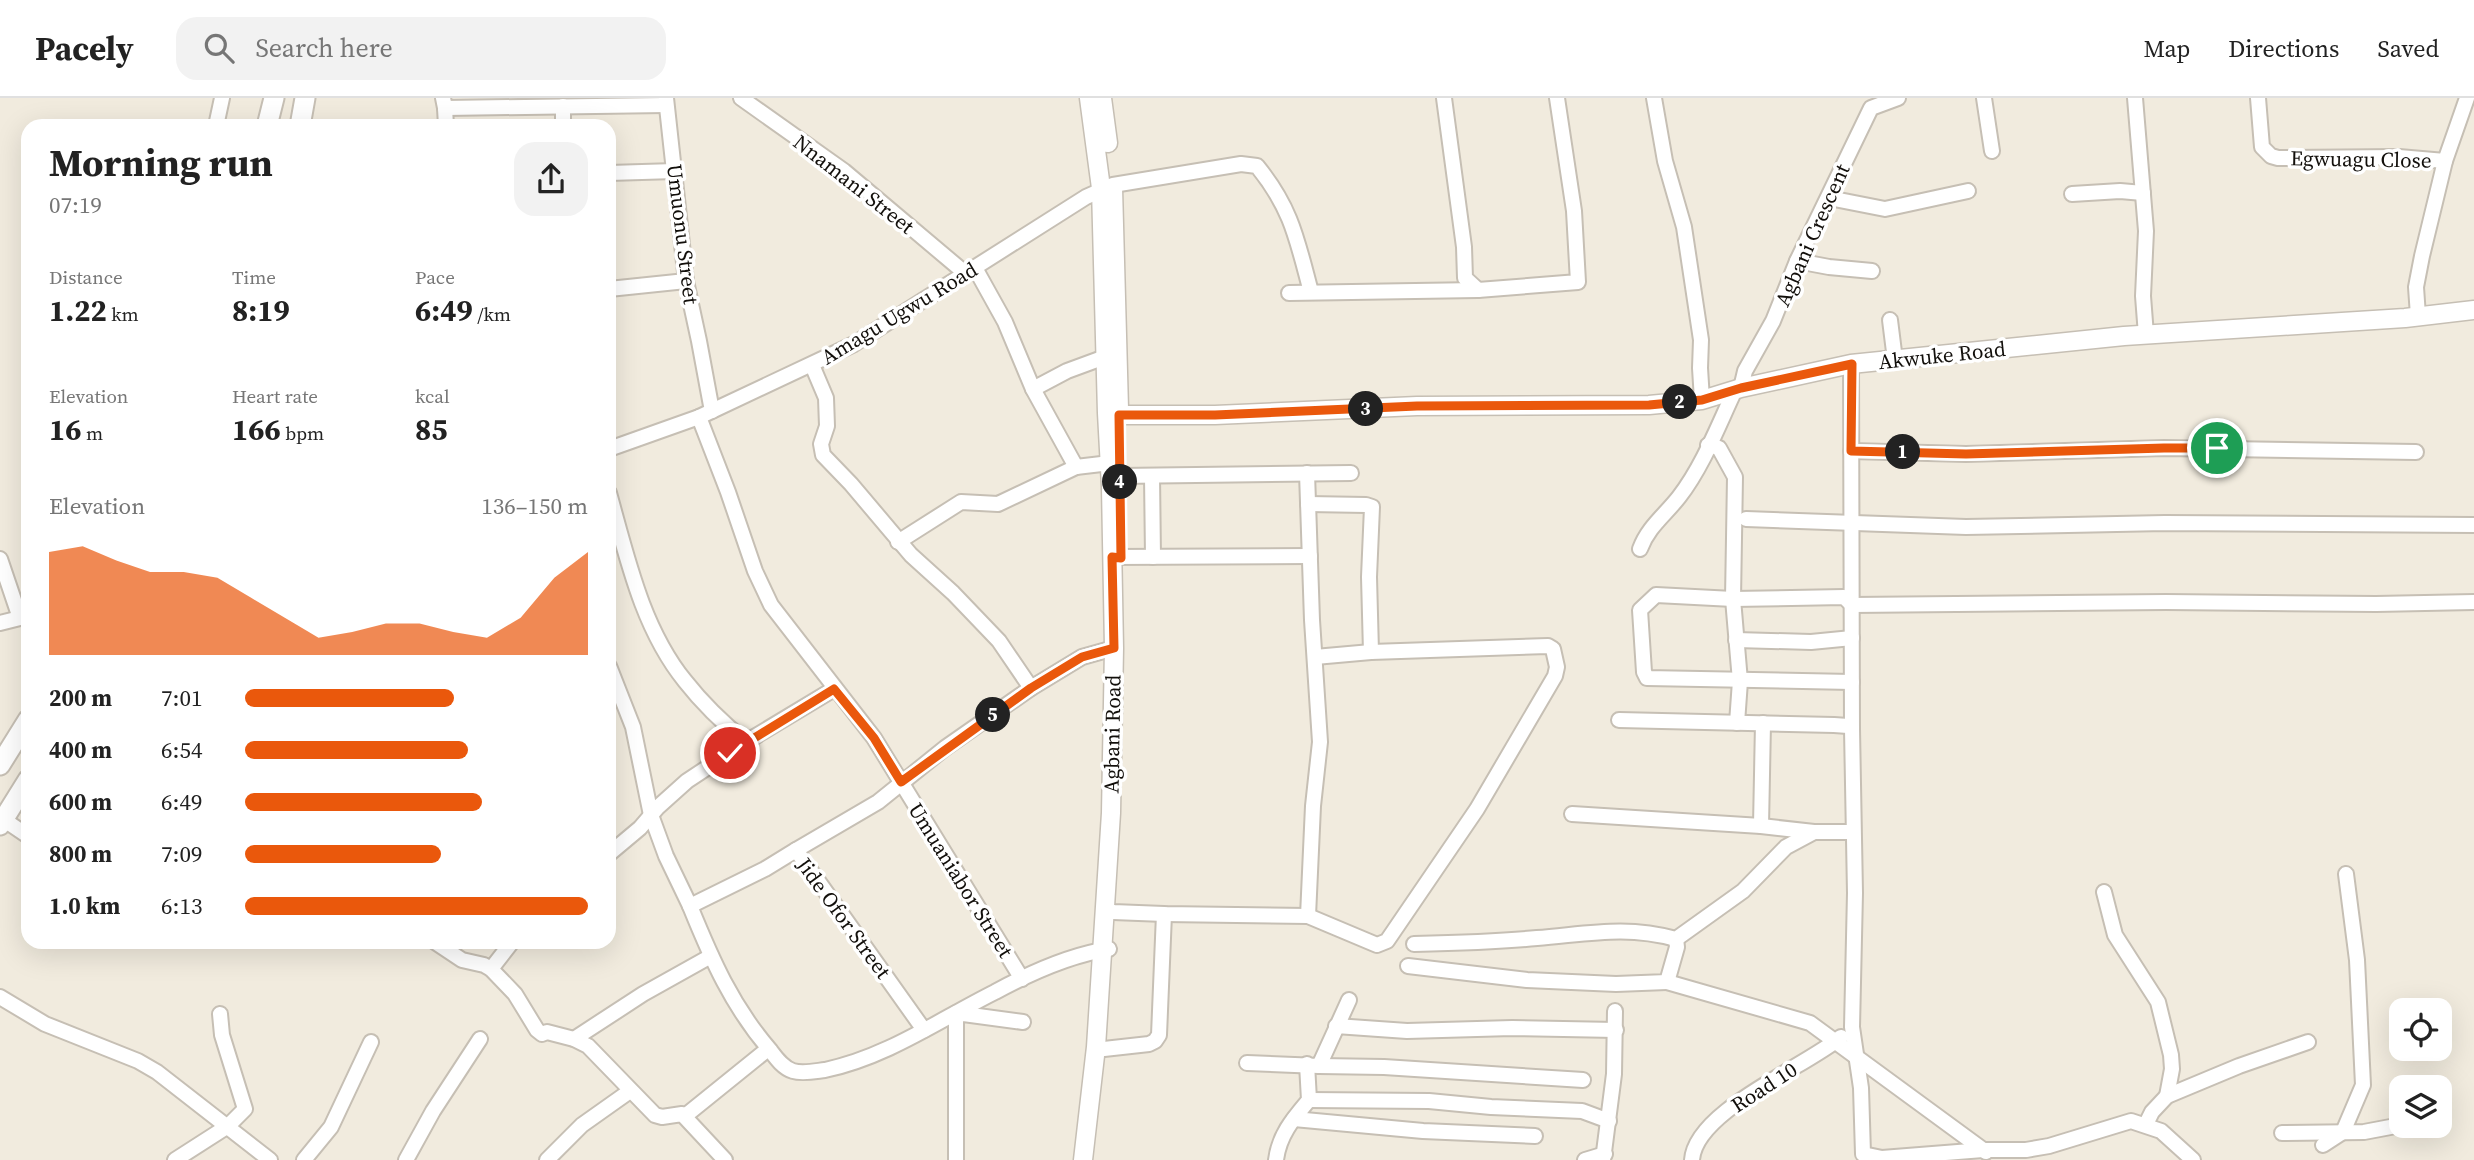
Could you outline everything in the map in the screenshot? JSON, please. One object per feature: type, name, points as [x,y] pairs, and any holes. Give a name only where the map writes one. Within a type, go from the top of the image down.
[{"type":"highway","points":[[269,119],[274,98]]},
{"type":"highway","points":[[301,119],[304,98]]},
{"type":"highway","points":[[302,119],[311,98]]},
{"type":"highway","points":[[0,765],[21,731]]},
{"type":"highway","points":[[2,822],[21,791]]},
{"type":"main road","name":"Agbani Road","points":[[1089,98],[1107,186],[1105,357],[1113,414]]},
{"type":"main road","name":"Agbani Road","points":[[1094,1160],[1121,729],[1107,186],[1102,98]]},
{"type":"main road","name":"Akwuke Road","points":[[1113,414],[1228,415],[1417,406],[1649,405],[1702,400],[1738,389],[1852,364],[2050,342],[2474,310]]},
{"type":"main road","name":"Agbani Road","points":[[1109,910],[1116,557]]},
{"type":"main road","name":"Agbani Road","points":[[1083,1160],[1100,1048]]},
{"type":"street","points":[[218,119],[222,98]]},
{"type":"street","points":[[1444,98],[1464,247],[1465,278],[1478,290]]},
{"type":"street","points":[[1289,293],[1478,290],[1578,282],[1574,211],[1557,98]]},
{"type":"street","points":[[1654,98],[1665,161],[1684,227],[1702,340],[1702,400]]},
{"type":"street","name":"Agbani Crescent","points":[[1640,549],[1658,518],[1679,497],[1738,389],[1773,321],[1797,261],[1829,198],[1870,103],[1898,98]]},
{"type":"street","points":[[1984,98],[1992,152]]},
{"type":"street","points":[[2135,98],[2146,231],[2143,296],[2146,335]]},
{"type":"street","name":"Egwuagu Close","points":[[2258,98],[2262,147],[2271,156],[2445,160]]},
{"type":"street","points":[[2418,316],[2416,288],[2445,160],[2467,98]]},
{"type":"street","name":"Nnamani Street","points":[[743,99],[844,171],[970,271]]},
{"type":"street","points":[[444,103],[563,106],[666,102]]},
{"type":"street","name":"Umuonu Street","points":[[666,102],[685,281],[705,414]]},
{"type":"street","points":[[563,106],[563,119]]},
{"type":"street","points":[[1107,186],[1241,164],[1256,166],[1276,190],[1291,219],[1311,292]]},
{"type":"street","points":[[616,173],[675,171]]},
{"type":"street","name":"Amagu Ugwu Road","points":[[616,446],[705,414],[854,344],[1107,186]]},
{"type":"street","points":[[1829,198],[1885,209],[1968,191]]},
{"type":"street","points":[[2072,194],[2120,191],[2143,193]]},
{"type":"street","points":[[1797,261],[1872,271]]},
{"type":"street","points":[[970,271],[1005,321],[1033,389],[1076,467]]},
{"type":"street","points":[[616,288],[685,281]]},
{"type":"street","points":[[1890,320],[1895,360]]},
{"type":"street","points":[[1033,389],[1067,371],[1105,357]]},
{"type":"street","points":[[1852,364],[1851,725],[1855,893],[1853,1027],[1861,1088],[1863,1154],[1882,1158],[2037,1148],[2131,1121],[2161,1130],[2193,1160]]},
{"type":"street","points":[[812,365],[827,398],[827,426],[821,444],[823,455],[851,484],[898,542],[999,641],[1031,688]]},
{"type":"street","name":"Umuaniabor Street","points":[[705,414],[762,589],[786,626],[874,738],[1021,979]]},
{"type":"street","points":[[1709,445],[1719,448],[1735,477],[1733,599],[1740,681],[1737,723]]},
{"type":"street","points":[[1851,451],[1966,454],[2164,448],[2416,452]]},
{"type":"street","points":[[898,542],[961,502],[998,504],[1076,467],[1115,469],[1152,476],[1351,473]]},
{"type":"street","points":[[1307,473],[1320,742],[1308,916]]},
{"type":"street","points":[[1152,476],[1153,557]]},
{"type":"street","points":[[1308,504],[1372,507],[1369,577],[1371,652]]},
{"type":"street","points":[[616,516],[643,605],[668,655],[685,681],[724,723],[746,742]]},
{"type":"street","points":[[1746,519],[1852,525],[1966,527],[2165,523],[2474,524]]},
{"type":"street","points":[[1116,557],[1310,556]]},
{"type":"street","points":[[0,559],[21,610]]},
{"type":"street","points":[[1852,682],[1647,678],[1644,672],[1640,610],[1656,595],[1733,599],[1844,597],[1852,605],[2474,602]]},
{"type":"street","points":[[0,624],[21,618]]},
{"type":"street","points":[[1736,640],[1811,642],[1852,638]]},
{"type":"street","points":[[1109,910],[1164,914],[1308,916],[1377,945],[1387,941],[1477,809],[1555,676],[1557,667],[1553,649],[1548,646],[1371,652],[1315,657]]},
{"type":"street","name":"Jide Ofor Street","points":[[924,1030],[796,850],[878,802],[901,782],[1031,688],[1082,657],[1114,648]]},
{"type":"street","points":[[616,684],[633,727],[651,815],[666,856],[719,976],[768,1049],[782,1065],[794,1072],[819,1071],[864,1059],[1021,979],[1081,955],[1106,950]]},
{"type":"street","points":[[616,848],[687,781],[834,689]]},
{"type":"street","points":[[1619,720],[1851,725]]},
{"type":"street","points":[[1761,826],[1763,723]]},
{"type":"street","points":[[1572,814],[1814,832],[1853,832]]},
{"type":"street","points":[[2,822],[21,832]]},
{"type":"street","points":[[1413,944],[1540,938],[1598,931],[1655,934],[1676,939],[1743,891],[1786,848],[1814,832]]},
{"type":"street","points":[[690,906],[765,869],[796,850]]},
{"type":"street","points":[[2323,1145],[2343,1132],[2363,1085],[2357,960],[2346,874]]},
{"type":"street","points":[[2104,892],[2115,935],[2158,1002],[2171,1055],[2168,1096]]},
{"type":"street","points":[[1100,1048],[1149,1044],[1159,1035],[1164,914]]},
{"type":"street","points":[[1667,982],[1678,947],[1676,939]]},
{"type":"street","points":[[446,949],[463,960],[491,969],[515,994],[537,1030],[542,1034],[547,1032],[574,1039],[588,1046],[654,1115],[685,1116],[725,1160]]},
{"type":"street","points":[[491,969],[507,949]]},
{"type":"street","points":[[574,1039],[643,994],[711,956]]},
{"type":"street","points":[[1408,967],[1527,979],[1616,984],[1667,982],[1810,1023],[1983,1150],[2003,1160]]},
{"type":"street","points":[[0,997],[45,1024],[138,1061],[270,1160]]},
{"type":"street","points":[[1276,1160],[1286,1127],[1309,1100],[1313,1065],[1349,1000]]},
{"type":"street","points":[[1585,1160],[1604,1157],[1616,1030],[1615,1012]]},
{"type":"street","points":[[956,1013],[1023,1022]]},
{"type":"street","points":[[956,1013],[956,1160]]},
{"type":"street","points":[[175,1160],[228,1126],[245,1109],[222,1035],[220,1014]]},
{"type":"street","points":[[1336,1026],[1406,1031],[1512,1028],[1616,1030]]},
{"type":"street","name":"Road 10","points":[[1692,1160],[1700,1136],[1720,1116],[1835,1042],[1853,1027]]},
{"type":"street","points":[[407,1160],[433,1111],[480,1039]]},
{"type":"street","points":[[304,1160],[331,1127],[371,1042]]},
{"type":"street","points":[[2146,1124],[2152,1112],[2168,1096],[2239,1066],[2308,1042]]},
{"type":"street","points":[[685,1116],[768,1049]]},
{"type":"street","points":[[1247,1063],[1384,1067],[1583,1080]]},
{"type":"street","points":[[547,1160],[582,1125],[631,1091]]},
{"type":"street","points":[[1309,1100],[1429,1101],[1582,1111],[1609,1122]]},
{"type":"street","points":[[1294,1119],[1423,1131],[1535,1136]]},
{"type":"street","points":[[2282,1133],[2364,1132],[2389,1127]]},
{"type":"street","points":[[1853,1160],[1868,1156]]},
{"type":"route","points":[[730,753],[834,689],[874,738],[901,782],[1031,688],[1082,657],[1114,648],[1112,557],[1121,558],[1119,415],[1215,415],[1417,406],[1649,405],[1702,400],[1770,381],[1852,364],[1851,451],[1966,454],[2217,448]]}]
